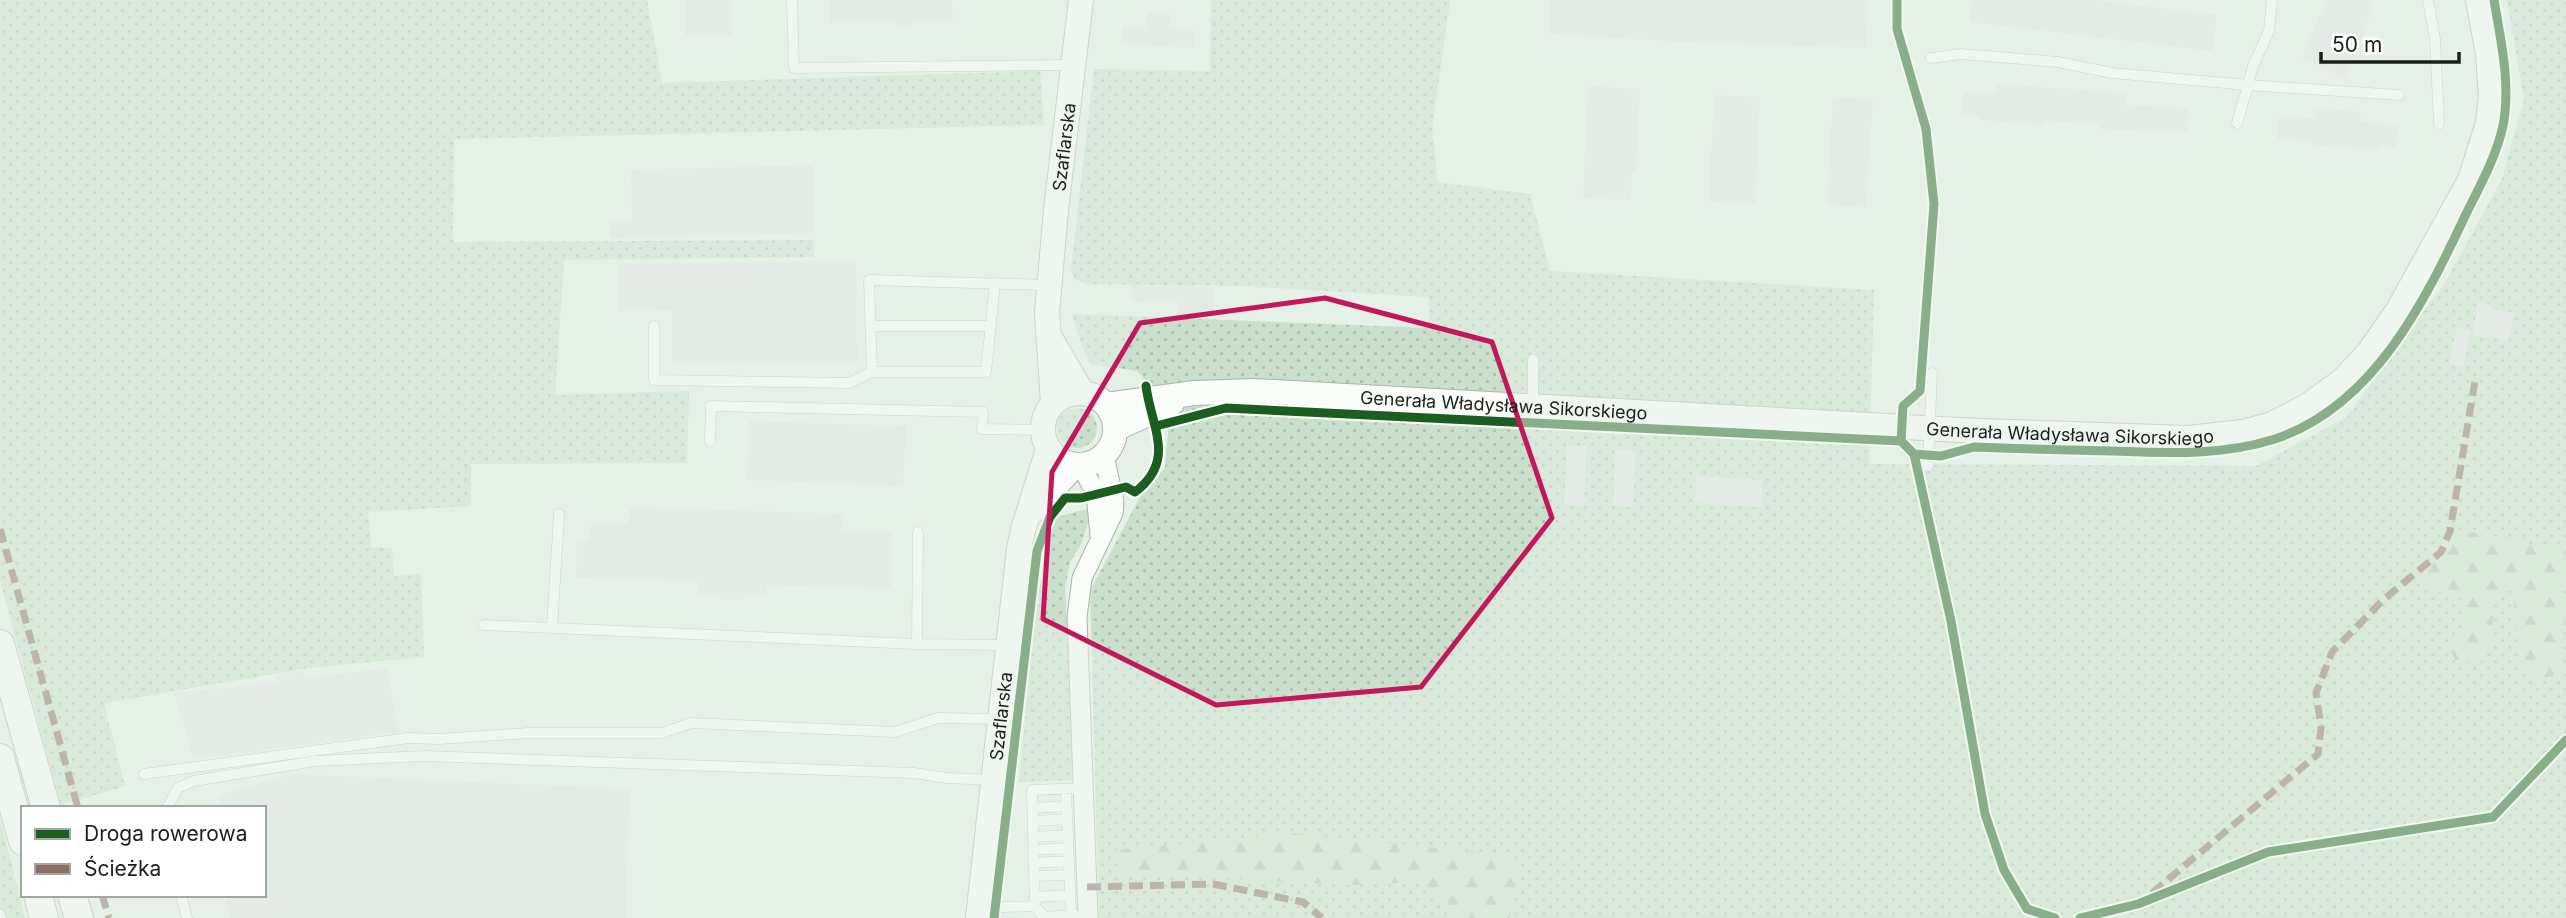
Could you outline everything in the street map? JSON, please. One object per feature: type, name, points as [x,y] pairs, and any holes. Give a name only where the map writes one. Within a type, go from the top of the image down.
[{"type":"main road","points":[[0,644],[45,806]]},
{"type":"main road","points":[[0,758],[21,834]]},
{"type":"main road","points":[[39,897],[44,918]]},
{"type":"main road","points":[[73,897],[79,918]]},
{"type":"street","name":"Szaflarska","points":[[1053,402],[1047,313],[1081,0]]},
{"type":"street","name":"Generała Władysława Sikorskiego","points":[[1106,405],[1195,393],[1255,391],[1930,427],[2205,437],[2242,432],[2272,424],[2307,406],[2343,380],[2369,352],[2398,310],[2470,180],[2488,123],[2491,97],[2488,54],[2478,0]]},
{"type":"street","name":"Szaflarska","points":[[1049,336],[1082,392]]},
{"type":"street","points":[[1082,392],[1106,405],[1111,412],[1115,429],[1114,439],[1104,455],[1089,464],[1078,465],[1056,457],[1045,440],[1047,411],[1053,402],[1082,392]]},
{"type":"street","name":"Generała Władysława Sikorskiego","points":[[1115,429],[1195,393]]},
{"type":"street","name":"Szaflarska","points":[[978,913],[1019,549],[1045,440]]},
{"type":"street","points":[[1082,916],[1075,788],[1078,600],[1086,567],[1113,513],[1114,502],[1104,455]]},
{"type":"street","name":"Szaflarska","points":[[1027,516],[1078,465]]},
{"type":"street","points":[[1078,465],[1096,494],[1100,517],[1100,543]]},
{"type":"lane","points":[[792,0],[794,68],[968,64],[1074,65]]},
{"type":"lane","points":[[2237,123],[2253,66],[2269,31],[2272,0]]},
{"type":"lane","points":[[2428,0],[2435,39],[2440,124]]},
{"type":"lane","points":[[1931,58],[1961,54],[2044,61],[2112,73],[2399,95]]},
{"type":"lane","points":[[872,372],[869,280],[1049,285]]},
{"type":"lane","points":[[654,326],[654,380],[849,383],[872,372],[986,372],[995,283]]},
{"type":"lane","points":[[870,326],[991,326]]},
{"type":"lane","points":[[1533,360],[1533,407]]},
{"type":"lane","points":[[1928,466],[1932,373]]},
{"type":"lane","points":[[710,441],[711,406],[983,412],[982,429],[1045,440]]},
{"type":"lane","points":[[551,628],[559,514]]},
{"type":"lane","points":[[917,645],[918,532]]},
{"type":"lane","points":[[484,625],[917,645],[1008,645]]},
{"type":"lane","points":[[144,774],[408,738],[439,739],[529,733],[662,733],[691,723],[895,732],[938,718],[1000,719]]},
{"type":"lane","points":[[168,806],[178,788],[194,781],[316,761],[425,756],[914,773],[993,780]]},
{"type":"lane","points":[[1075,788],[1066,806],[1070,895],[1082,916],[1044,917],[1035,902],[1032,790],[1075,788]]},
{"type":"lane","points":[[1033,808],[1066,806]]},
{"type":"lane","points":[[1033,821],[1067,819]]},
{"type":"lane","points":[[1033,837],[1068,835]]},
{"type":"lane","points":[[1034,850],[1068,848]]},
{"type":"lane","points":[[1034,863],[1069,861]]},
{"type":"lane","points":[[1034,876],[1069,875]]},
{"type":"lane","points":[[978,913],[1070,895]]},
{"type":"lane","points":[[182,897],[187,918]]},
{"type":"highlighted area","points":[[1325,298],[1492,342],[1552,518],[1421,687],[1216,705],[1043,619],[1052,472],[1140,323]]},
{"type":"green space","points":[[0,0],[647,0],[662,83],[1040,71],[1044,125],[454,139],[453,242],[813,240],[814,257],[564,260],[555,395],[689,391],[687,463],[471,464],[471,506],[368,512],[371,547],[392,548],[394,576],[421,574],[424,657],[309,668],[104,703],[125,786],[61,805],[0,581]]},
{"type":"green space","points":[[1211,0],[1450,0],[1432,129],[1438,182],[1530,194],[1550,271],[1874,290],[1869,464],[2256,466],[2347,417],[2446,281],[2502,179],[2524,100],[2507,0],[2566,0],[2566,918],[1099,918],[1090,591],[1140,497],[1165,467],[1168,432],[1145,380],[1137,371],[1091,364],[1072,314],[1429,328],[1429,297],[1239,286],[1086,284],[1075,279],[1071,270],[1094,69],[1210,71]]},
{"type":"green space","points":[[1077,408],[1085,409],[1091,414],[1096,420],[1096,436],[1091,442],[1085,447],[1077,448],[1069,447],[1063,442],[1058,436],[1057,428],[1058,420],[1063,414],[1069,409]]},
{"type":"green space","points":[[1087,509],[1088,522],[1082,543],[1070,562],[1065,588],[1076,780],[1019,782],[1032,642],[1047,537],[1056,517]]},
{"type":"green space","points":[[2440,528],[2508,538],[2540,548],[2566,544],[2566,579],[2563,579],[2559,595],[2566,605],[2566,631],[2561,634],[2565,670],[2541,680],[2527,673],[2513,617],[2515,592],[2501,589],[2495,601],[2490,647],[2480,664],[2455,660],[2449,647],[2464,628],[2468,608],[2459,595],[2422,589],[2418,581],[2419,559],[2438,540]]},
{"type":"green space","points":[[0,819],[25,918],[0,918]]},
{"type":"green space","points":[[1294,833],[1513,856],[1520,874],[1509,918],[1453,918],[1437,892],[1418,882],[1348,885],[1119,873],[1116,850]]},
{"type":"building","points":[[685,0],[732,0],[732,36],[685,36]]},
{"type":"building","points":[[830,0],[952,0],[953,23],[911,23],[911,27],[896,27],[896,23],[830,23]]},
{"type":"building","points":[[1551,0],[1868,0],[1866,48],[1550,34]]},
{"type":"building","points":[[1972,0],[2094,0],[2217,15],[2212,51],[1969,22]]},
{"type":"building","points":[[2326,0],[2371,0],[2373,8],[2344,78],[2302,58]]},
{"type":"building","points":[[1147,12],[1170,13],[1169,28],[1195,30],[1194,48],[1121,44],[1122,27],[1146,28]]},
{"type":"building","points":[[1997,84],[2126,93],[2125,105],[2189,109],[2187,132],[2099,129],[2099,124],[2046,121],[2045,125],[1979,120],[1980,116],[1961,115],[1963,92],[1996,94]]},
{"type":"building","points":[[1588,86],[1640,89],[1636,171],[1632,171],[1631,200],[1583,198]]},
{"type":"building","points":[[1714,95],[1760,97],[1755,204],[1709,202]]},
{"type":"building","points":[[1833,97],[1873,100],[1866,207],[1827,205]]},
{"type":"building","points":[[2314,108],[2361,112],[2360,122],[2398,125],[2396,148],[2379,146],[2379,150],[2311,145],[2311,141],[2277,139],[2279,116],[2313,118]]},
{"type":"building","points":[[813,165],[815,233],[610,238],[609,222],[632,221],[631,170]]},
{"type":"building","points":[[856,261],[857,363],[672,364],[672,310],[618,311],[618,264]]},
{"type":"building","points":[[1132,285],[1215,287],[1214,317],[1178,316],[1178,303],[1131,302]]},
{"type":"building","points":[[2478,303],[2514,313],[2509,340],[2472,336]]},
{"type":"building","points":[[2457,327],[2471,330],[2463,367],[2449,363]]},
{"type":"building","points":[[749,421],[906,426],[903,486],[747,480]]},
{"type":"building","points":[[1567,445],[1587,446],[1584,506],[1564,505]]},
{"type":"building","points":[[1615,449],[1636,450],[1633,507],[1613,506]]},
{"type":"building","points":[[1696,476],[1763,480],[1761,507],[1695,503]]},
{"type":"building","points":[[629,507],[843,514],[842,531],[892,532],[891,589],[767,585],[767,596],[744,595],[744,599],[721,600],[721,595],[697,594],[698,581],[576,578],[577,540],[590,540],[591,523],[629,524]]},
{"type":"building","points":[[387,668],[398,732],[246,753],[194,758],[174,693],[278,682],[276,675],[303,671],[305,678]]},
{"type":"building","points":[[292,774],[630,789],[625,918],[230,918],[225,897],[266,897],[266,806],[221,806],[218,795]]},
{"type":"marked path","points":[[2152,893],[2318,754],[2321,727],[2316,693],[2332,652],[2383,600],[2441,552],[2450,531],[2476,375]]},
{"type":"marked path","points":[[0,529],[77,806]]},
{"type":"marked path","points":[[1087,887],[1213,884],[1303,902],[1322,918]]},
{"type":"marked path","points":[[103,897],[109,918]]},
{"type":"cycle path","points":[[1897,0],[1897,29],[1926,129],[1934,204],[1920,391],[1903,406],[1901,441]]},
{"type":"cycle path","points":[[1914,454],[1941,456],[1974,447],[2215,451],[2275,439],[2310,423],[2341,402],[2368,376],[2414,315],[2450,247],[2496,149],[2503,126],[2506,95],[2494,0]]},
{"type":"cycle path","points":[[994,918],[1037,551],[1050,517],[1065,498],[1081,498],[1126,487],[1135,492],[1148,480],[1155,468],[1158,442],[1146,386]]},
{"type":"cycle path","points":[[1156,426],[1226,408],[1901,441],[1914,454],[1951,621],[1985,814],[2004,870],[2027,909],[2055,918]]},
{"type":"cycle path","points":[[2080,918],[2138,904],[2268,852],[2493,817],[2566,740]]}]
